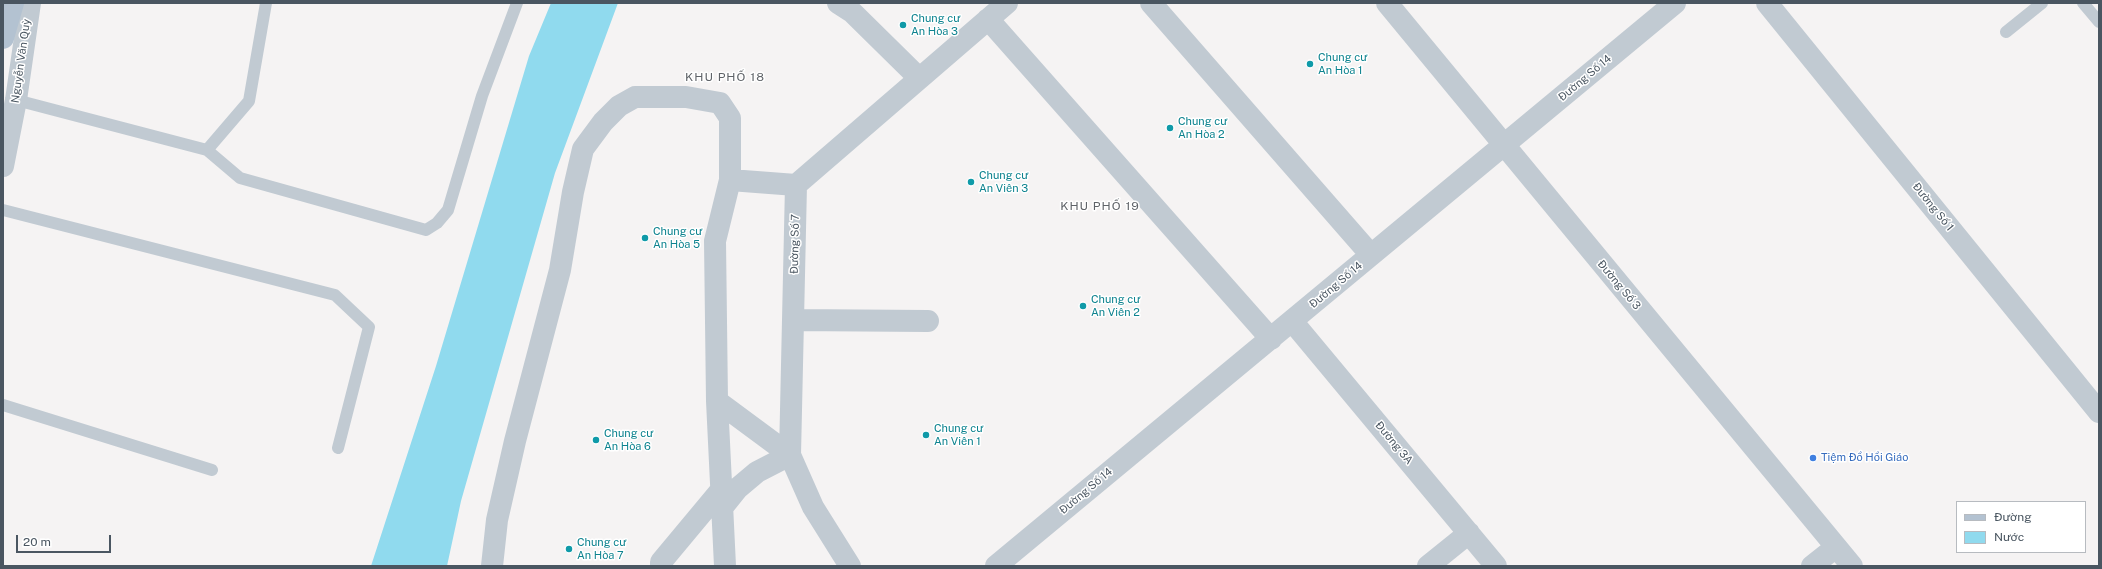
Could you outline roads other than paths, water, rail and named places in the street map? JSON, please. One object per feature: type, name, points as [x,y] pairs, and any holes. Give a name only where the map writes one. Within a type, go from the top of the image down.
[{"type":"main road","name":"Nguyễn Văn Quỳ","points":[[3,38],[13,3]]},
{"type":"street","name":"Nguyễn Văn Quỳ","points":[[3,166],[16,100],[30,3]]},
{"type":"street","points":[[838,3],[852,12],[920,78]]},
{"type":"street","points":[[730,180],[796,185],[1007,3]]},
{"type":"street","points":[[1151,3],[1371,256]]},
{"type":"street","name":"Đường Số 3","points":[[1387,3],[1503,146],[1852,566]]},
{"type":"street","name":"Đường Số 14","points":[[996,566],[1675,3]]},
{"type":"street","name":"Đường Số 1","points":[[1767,3],[2099,412]]},
{"type":"street","points":[[988,19],[1271,339]]},
{"type":"street","points":[[492,566],[497,520],[541,337],[560,270],[573,192],[583,149],[603,122],[619,106],[635,97],[686,97],[720,103],[730,118],[730,180],[715,241],[717,401],[725,566]]},
{"type":"street","name":"Đường Số 7","points":[[796,185],[790,455],[813,507],[850,566]]},
{"type":"street","points":[[793,320],[928,321]]},
{"type":"street","name":"Đường 3A","points":[[1292,321],[1496,566]]},
{"type":"street","points":[[661,566],[661,562],[722,499],[738,488],[756,472],[790,455],[717,401]]},
{"type":"street","points":[[1428,566],[1469,534]]},
{"type":"street","points":[[1812,566],[1836,547]]},
{"type":"lane","points":[[207,150],[249,101],[266,3]]},
{"type":"lane","points":[[16,100],[207,150],[240,178],[426,230],[437,223],[448,210],[482,96],[517,3]]},
{"type":"lane","points":[[2006,32],[2042,3]]},
{"type":"lane","points":[[2083,3],[2099,22]]},
{"type":"lane","points":[[3,210],[335,295],[370,327],[338,448]]},
{"type":"lane","points":[[3,405],[212,470]]},
{"type":"water","points":[[551,3],[618,3],[555,173],[461,501],[447,566],[371,566],[436,366],[529,56]]},
{"type":"place","name":"Chung cư An Hòa 3","points":[[903,25]]},
{"type":"place","name":"Chung cư An Hòa 1","points":[[1310,64]]},
{"type":"place","name":"Chung cư An Hòa 2","points":[[1170,128]]},
{"type":"place","name":"Chung cư An Viên 3","points":[[971,182]]},
{"type":"place","name":"Chung cư An Hòa 5","points":[[645,238]]},
{"type":"place","name":"Chung cư An Viên 2","points":[[1083,306]]},
{"type":"place","name":"Chung cư An Viên 1","points":[[926,435]]},
{"type":"place","name":"Chung cư An Hòa 6","points":[[596,440]]},
{"type":"place","name":"Tiệm Đồ Hồi Giáo","points":[[1813,458]]},
{"type":"place","name":"Chung cư An Hòa 7","points":[[569,549]]},
{"type":"district","name":"KHU PHỐ 18","points":[[725,77]]},
{"type":"district","name":"KHU PHỐ 19","points":[[1100,206]]}]
